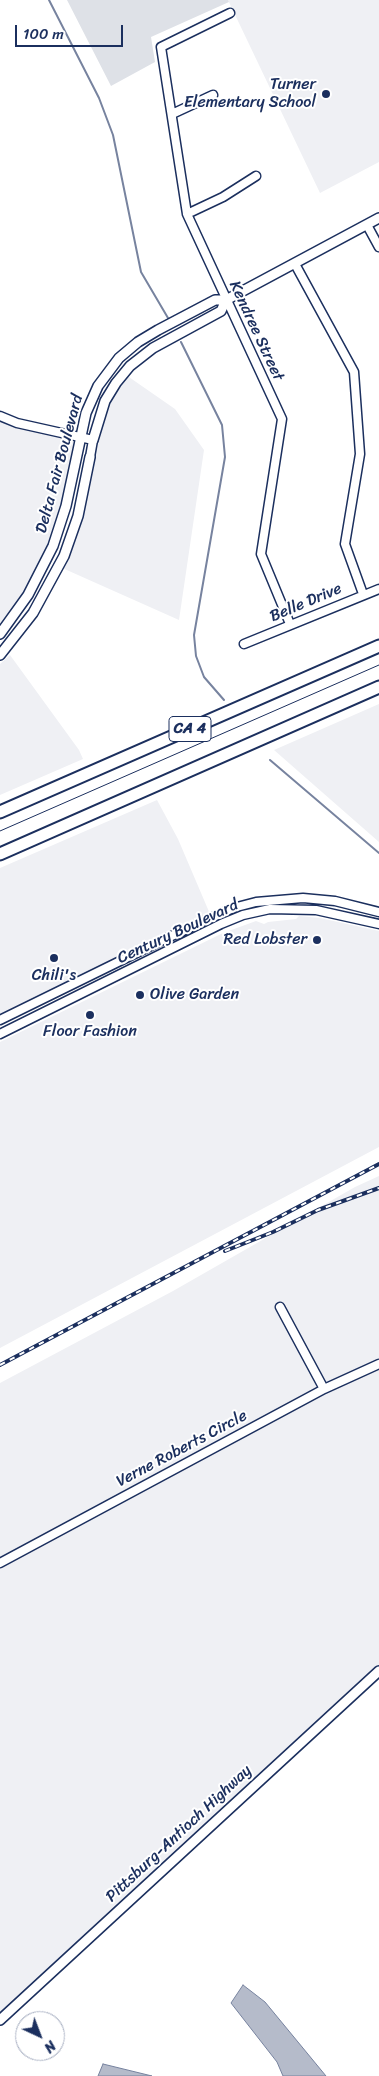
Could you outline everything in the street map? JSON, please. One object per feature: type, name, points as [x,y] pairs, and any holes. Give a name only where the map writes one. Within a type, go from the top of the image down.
[{"type":"highway","name":"CA 4","points":[[0,812],[379,646]]},
{"type":"highway","name":"CA 4","points":[[0,856],[379,688]]},
{"type":"main road","name":"Delta Fair Boulevard","points":[[0,634],[28,595],[53,546],[66,506],[80,437],[93,395],[119,358],[138,342],[158,330],[215,300],[226,300],[379,218]]},
{"type":"main road","name":"Delta Fair Boulevard","points":[[93,440],[105,400],[130,366],[154,348],[221,312],[226,300]]},
{"type":"main road","name":"Delta Fair Boulevard","points":[[0,655],[33,613],[60,563],[78,516],[90,458]]},
{"type":"main road","name":"Pittsburg-Antioch Highway","points":[[0,2020],[379,1671]]},
{"type":"street","name":"Kendree Street","points":[[230,13],[161,47],[187,214],[282,419],[261,554],[290,624]]},
{"type":"street","points":[[172,114],[213,95]]},
{"type":"street","points":[[187,214],[223,197],[256,176]]},
{"type":"street","points":[[367,225],[379,247]]},
{"type":"street","points":[[295,264],[354,372],[360,454],[345,544],[363,594]]},
{"type":"street","points":[[0,416],[17,423],[93,440]]},
{"type":"street","name":"Delta Fair Boulevard","points":[[90,458],[93,440]]},
{"type":"street","name":"Belle Drive","points":[[244,644],[379,588]]},
{"type":"street","name":"Century Boulevard","points":[[0,1020],[167,938],[233,908],[264,901],[303,898],[335,901],[379,912]]},
{"type":"street","name":"Century Boulevard","points":[[0,1034],[221,924],[243,915],[270,909],[316,910],[379,924]]},
{"type":"street","points":[[280,1308],[324,1389]]},
{"type":"street","name":"Verne Roberts Circle","points":[[0,1563],[324,1389],[379,1364]]},
{"type":"shaded area","points":[[67,0],[228,0],[229,2],[151,37],[155,62],[111,86]]},
{"type":"shaded area","name":"Turner Elementary School","points":[[228,0],[379,0],[379,162],[320,193]]},
{"type":"shaded area","points":[[126,375],[175,409],[204,450],[179,620],[60,567],[105,407]]},
{"type":"shaded area","points":[[0,416],[80,437],[53,546],[0,634]]},
{"type":"shaded area","points":[[10,655],[79,750],[83,759],[0,795],[0,664]]},
{"type":"shaded area","points":[[379,704],[379,842],[274,750]]},
{"type":"shaded area","points":[[157,800],[178,839],[210,914],[0,1017],[0,868]]},
{"type":"shaded area","points":[[299,916],[320,918],[379,931],[379,1147],[0,1348],[0,1042],[223,933],[256,921],[264,924],[296,919]]},
{"type":"shaded area","points":[[379,1176],[379,1671],[0,2020],[0,1383],[173,1291],[355,1187]]},
{"type":"water","points":[[243,1985],[265,2002],[326,2076],[283,2076],[277,2062],[231,2003]]},
{"type":"water","points":[[103,2064],[152,2076],[98,2076]]},
{"type":"waterway","points":[[49,0],[99,98],[113,135],[141,272],[168,318]]},
{"type":"waterway","points":[[181,342],[222,425],[225,457],[194,635],[196,656],[204,677],[224,700]]},
{"type":"waterway","points":[[270,760],[379,853]]},
{"type":"tram line","points":[[0,831],[379,665]]},
{"type":"railway","points":[[0,1365],[379,1164]]},
{"type":"railway","points":[[225,1251],[273,1232],[318,1210],[379,1188]]},
{"type":"place","name":"Turner Elementary School","points":[[326,94]]},
{"type":"place","name":"Red Lobster","points":[[317,940]]},
{"type":"place","name":"Chili's","points":[[54,958]]},
{"type":"place","name":"Olive Garden","points":[[140,995]]},
{"type":"place","name":"Floor Fashion","points":[[90,1015]]}]
